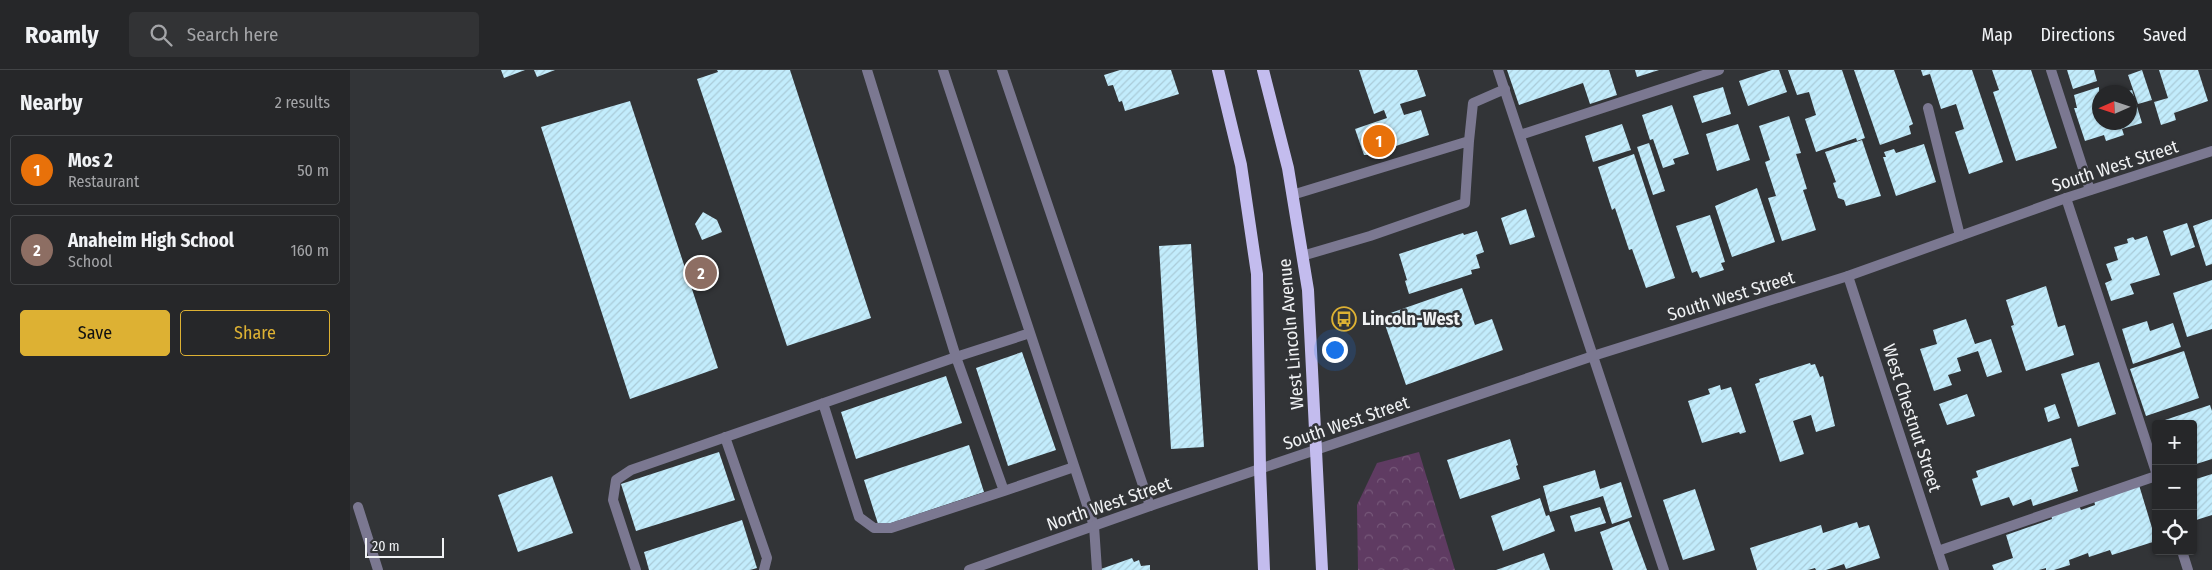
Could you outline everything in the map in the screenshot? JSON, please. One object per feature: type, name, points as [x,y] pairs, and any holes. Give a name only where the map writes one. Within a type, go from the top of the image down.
[{"type":"main road","name":"West Lincoln Avenue","points":[[1218,70],[1241,165],[1257,274],[1260,470],[1264,570]]},
{"type":"main road","name":"West Lincoln Avenue","points":[[1263,70],[1288,168],[1308,290],[1322,570]]},
{"type":"street","points":[[867,70],[956,357],[1004,491]]},
{"type":"street","points":[[943,70],[1094,526],[1097,570]]},
{"type":"street","points":[[1002,70],[1150,506]]},
{"type":"street","points":[[1498,70],[1664,570]]},
{"type":"street","points":[[1520,135],[1719,70]]},
{"type":"street","points":[[2051,70],[2090,190]]},
{"type":"street","points":[[1302,256],[1370,236],[1465,203],[1468,140],[1473,103],[1505,89]]},
{"type":"street","points":[[1928,108],[1960,236]]},
{"type":"street","points":[[1292,195],[1468,140]]},
{"type":"street","name":"South West Street","points":[[1260,470],[1593,356],[1848,276],[2066,198],[2212,152]]},
{"type":"street","points":[[2066,198],[2154,465]]},
{"type":"street","name":"West Chestnut Street","points":[[1848,276],[1944,570]]},
{"type":"street","points":[[636,570],[613,500],[616,480],[631,470],[1030,333]]},
{"type":"street","points":[[823,403],[859,517],[874,528],[891,528],[1074,467]]},
{"type":"street","points":[[725,437],[767,558],[764,570]]},
{"type":"street","name":"North West Street","points":[[969,570],[1150,506],[1260,470]]},
{"type":"street","points":[[1938,551],[2152,477]]},
{"type":"street","points":[[358,507],[378,570]]},
{"type":"street","points":[[2183,555],[2188,570]]},
{"type":"green space","points":[[1419,452],[1455,570],[1358,570],[1357,505],[1377,463]]},
{"type":"building","points":[[501,70],[525,70],[504,78]]},
{"type":"building","points":[[534,70],[555,70],[537,77]]},
{"type":"building","points":[[717,70],[790,70],[871,318],[787,346],[697,79],[718,72]]},
{"type":"building","points":[[1120,70],[1171,70],[1179,94],[1125,111],[1122,101],[1119,102],[1113,85],[1108,86],[1104,75]]},
{"type":"building","points":[[1359,70],[1417,70],[1426,96],[1400,104],[1404,115],[1421,110],[1429,135],[1393,147],[1394,151],[1379,155],[1364,155],[1355,129],[1387,118],[1384,110],[1374,114]]},
{"type":"building","points":[[1507,70],[1609,70],[1617,95],[1590,104],[1583,83],[1519,105]]},
{"type":"building","points":[[1635,70],[1659,70],[1637,77]]},
{"type":"building","points":[[1772,70],[1779,70],[1787,92],[1748,106],[1739,81]]},
{"type":"building","points":[[1788,70],[1842,70],[1865,138],[1857,141],[1856,138],[1816,152],[1805,119],[1816,115],[1809,92],[1797,95]]},
{"type":"building","points":[[1854,70],[1894,70],[1913,124],[1909,126],[1911,134],[1880,145]]},
{"type":"building","points":[[1921,70],[1972,70],[2003,162],[1969,174],[1955,132],[1964,129],[1956,104],[1941,109],[1930,74],[1923,76]]},
{"type":"building","points":[[1992,70],[2031,70],[2057,148],[2016,161],[1993,92],[1999,90]]},
{"type":"building","points":[[2067,70],[2094,70],[2097,81],[2073,89]]},
{"type":"building","points":[[2142,70],[2152,100],[2138,104],[2137,85],[2131,85],[2128,75]]},
{"type":"building","points":[[2159,70],[2198,70],[2208,101],[2174,113],[2176,120],[2161,125],[2154,102],[2168,98]]},
{"type":"building","points":[[1723,87],[1731,114],[1702,123],[1693,96]]},
{"type":"building","points":[[2092,89],[2092,130],[2122,130],[2124,135],[2106,141],[2104,135],[2085,141],[2074,108],[2077,108],[2074,95]]},
{"type":"building","points":[[630,101],[718,368],[630,399],[541,127]]},
{"type":"building","points":[[1672,105],[1689,154],[1673,159],[1675,164],[1663,168],[1653,139],[1650,140],[1642,115]]},
{"type":"building","points":[[2137,106],[2142,123],[2137,124]]},
{"type":"building","points":[[1789,116],[1801,153],[1796,154],[1807,189],[1803,190],[1816,230],[1782,241],[1768,198],[1776,196],[1765,162],[1770,160],[1759,126]]},
{"type":"building","points":[[1622,124],[1631,150],[1593,162],[1585,136]]},
{"type":"building","points":[[1738,124],[1750,160],[1717,171],[1706,134]]},
{"type":"building","points":[[1862,140],[1881,196],[1846,206],[1844,200],[1838,198],[1833,183],[1836,182],[1825,152]]},
{"type":"building","points":[[1649,143],[1665,191],[1653,195],[1637,147]]},
{"type":"building","points":[[1924,144],[1936,182],[1896,196],[1883,157],[1886,157],[1884,152],[1894,149],[1896,153]]},
{"type":"building","points":[[1634,154],[1675,278],[1646,288],[1632,249],[1629,250],[1615,208],[1612,210],[1598,167]]},
{"type":"building","points":[[1757,188],[1775,242],[1732,257],[1715,206]]},
{"type":"building","points":[[1526,209],[1535,237],[1510,245],[1501,218]]},
{"type":"building","points":[[703,212],[717,220],[722,232],[702,240],[695,224]]},
{"type":"building","points":[[1710,215],[1725,262],[1721,263],[1724,270],[1700,278],[1697,271],[1692,273],[1676,226]]},
{"type":"building","points":[[2212,219],[2212,264],[2206,266],[2193,226]]},
{"type":"building","points":[[2187,223],[2195,247],[2171,256],[2163,231]]},
{"type":"building","points":[[1477,231],[1484,252],[1476,255],[1480,268],[1471,270],[1472,274],[1409,294],[1399,254],[1463,233],[1464,235]]},
{"type":"building","points":[[2147,236],[2160,275],[2130,284],[2134,294],[2111,301],[2105,283],[2112,280],[2106,264],[2118,260],[2114,247],[2128,243],[2127,239],[2133,237],[2135,240]]},
{"type":"building","points":[[1191,244],[1204,447],[1171,449],[1159,246]]},
{"type":"building","points":[[2212,280],[2212,329],[2187,337],[2173,293]]},
{"type":"building","points":[[2046,286],[2058,327],[2065,325],[2074,355],[2026,371],[2011,326],[2014,325],[2006,300]]},
{"type":"building","points":[[1462,288],[1475,325],[1492,319],[1503,350],[1406,385],[1382,316]]},
{"type":"building","points":[[1966,319],[1975,344],[1991,339],[2002,372],[1987,377],[1978,351],[1957,358],[1961,371],[1948,375],[1952,385],[1934,391],[1920,349],[1937,344],[1933,330]]},
{"type":"building","points":[[2147,321],[2150,331],[2173,323],[2181,347],[2133,364],[2122,329]]},
{"type":"building","points":[[2184,351],[2199,398],[2146,416],[2130,369]]},
{"type":"building","points":[[1022,352],[1056,450],[1008,466],[976,368]]},
{"type":"building","points":[[2099,362],[2116,414],[2078,427],[2061,374]]},
{"type":"building","points":[[1810,363],[1811,365],[1815,364],[1820,377],[1823,376],[1835,426],[1816,432],[1811,415],[1793,421],[1804,454],[1780,462],[1755,384],[1760,382],[1759,379]]},
{"type":"building","points":[[946,376],[962,423],[856,459],[841,412]]},
{"type":"building","points":[[1720,385],[1721,390],[1731,387],[1746,432],[1740,434],[1739,432],[1702,443],[1688,401],[1710,394],[1708,389]]},
{"type":"building","points":[[1967,394],[1975,416],[1947,425],[1939,404]]},
{"type":"building","points":[[2055,404],[2060,418],[2048,422],[2044,408]]},
{"type":"building","points":[[2210,405],[2212,411],[2212,459],[2197,464],[2197,420],[2165,420]]},
{"type":"building","points":[[2071,438],[2079,466],[2071,468],[2078,491],[2033,506],[2031,499],[2013,506],[2009,497],[1981,506],[1972,479],[1978,477],[1976,471]]},
{"type":"building","points":[[1510,439],[1520,479],[1460,499],[1447,460]]},
{"type":"building","points":[[969,445],[984,492],[879,527],[864,480]]},
{"type":"building","points":[[719,452],[735,500],[636,531],[621,484]]},
{"type":"building","points":[[1595,470],[1600,489],[1621,482],[1632,517],[1612,524],[1603,496],[1550,512],[1543,486]]},
{"type":"building","points":[[2212,474],[2212,515],[2197,520],[2197,510],[2197,479]]},
{"type":"building","points":[[552,476],[573,533],[518,552],[498,495]]},
{"type":"building","points":[[2139,485],[2152,528],[2152,542],[2112,555],[2110,550],[2089,557],[2088,553],[2069,560],[2070,565],[2054,570],[2046,570],[2046,568],[2039,570],[1994,570],[1992,565],[2013,558],[2006,535],[2052,519],[2051,514],[2079,506],[2081,510],[2095,505],[2094,500]]},
{"type":"building","points":[[1695,489],[1715,550],[1683,560],[1663,500]]},
{"type":"building","points":[[1540,498],[1546,516],[1549,515],[1555,531],[1503,551],[1491,516]]},
{"type":"building","points":[[1600,507],[1606,523],[1575,532],[1570,516]]},
{"type":"building","points":[[742,520],[757,568],[750,570],[649,570],[644,552]]},
{"type":"building","points":[[1629,521],[1647,570],[1613,570],[1600,532]]},
{"type":"building","points":[[1857,522],[1859,528],[1869,525],[1880,558],[1846,569],[1844,564],[1826,570],[1816,570],[1815,568],[1808,570],[1757,570],[1750,548],[1821,525],[1823,533]]},
{"type":"building","points":[[1544,553],[1550,570],[1496,570]]},
{"type":"building","points":[[1132,558],[1134,562],[1139,560],[1141,566],[1150,565],[1150,570],[1098,570]]},
{"type":"place","name":"Mos 2","points":[[1379,141]]},
{"type":"place","name":"Anaheim High School","points":[[701,273]]},
{"type":"place","name":"Lincoln-West","points":[[1344,319]]}]
